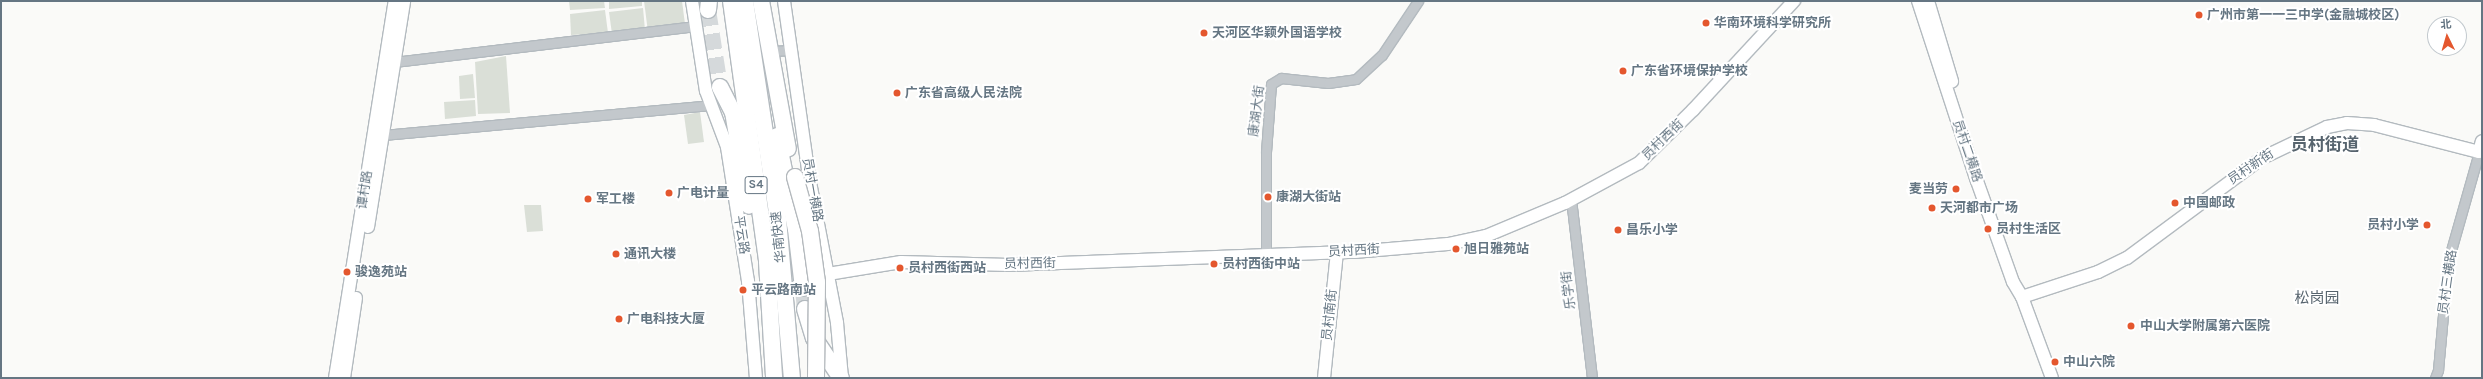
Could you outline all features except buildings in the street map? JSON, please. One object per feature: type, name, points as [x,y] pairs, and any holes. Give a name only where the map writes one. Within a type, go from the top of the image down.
[{"type":"highway","name":"华南快速","points":[[731,1],[767,262],[774,374]]},
{"type":"highway","name":"华南快速","points":[[745,1],[778,219],[792,373]]},
{"type":"highway","points":[[749,1],[758,32],[796,229],[803,288]]},
{"type":"highway","points":[[761,1],[772,51],[787,147],[810,231],[817,282],[816,378]]},
{"type":"highway","points":[[770,1],[772,51]]},
{"type":"highway","points":[[720,88],[733,112],[765,281],[774,374]]},
{"type":"highway","points":[[805,309],[814,338],[842,378]]},
{"type":"street","name":"谭村路","points":[[335,378],[395,1]]},
{"type":"street","name":"谭村路","points":[[344,378],[404,1]]},
{"type":"street","name":"平云路","points":[[692,1],[710,105],[728,147],[748,280],[756,378]]},
{"type":"street","name":"员村一横路","points":[[784,1],[811,184],[837,323],[842,378]]},
{"type":"street","name":"康湖大街","points":[[1266,256],[1266,152],[1271,84],[1281,78],[1328,83],[1356,79],[1382,55],[1401,31],[1418,1]]},
{"type":"street","name":"员村西街","points":[[828,274],[857,268],[901,262],[1009,265],[1266,256],[1337,253],[1468,241],[1505,229],[1571,199],[1624,172],[1650,152],[1794,1]]},
{"type":"street","name":"员村二横路","points":[[1918,1],[1977,181],[2013,282],[2022,297],[2052,378]]},
{"type":"street","name":"员村二横路","points":[[1928,1],[1967,128],[2020,279],[2022,297]]},
{"type":"street","points":[[394,62],[696,26]]},
{"type":"street","points":[[772,51],[792,50]]},
{"type":"street","points":[[382,135],[710,105]]},
{"type":"street","name":"员村新街","points":[[2022,297],[2092,274],[2127,258],[2262,158],[2327,127],[2347,123],[2374,125],[2480,147]]},
{"type":"street","name":"员村三横路","points":[[2435,378],[2438,370],[2448,261],[2480,147]]},
{"type":"street","name":"乐学街","points":[[1571,199],[1592,378]]},
{"type":"street","name":"员村南街","points":[[1324,378],[1337,253]]},
{"type":"shaded area","points":[[569,1],[604,1],[605,8],[570,10]]},
{"type":"shaded area","points":[[609,1],[642,1],[642,6],[609,9]]},
{"type":"shaded area","points":[[644,1],[682,1],[685,24],[648,32]]},
{"type":"shaded area","points":[[643,8],[645,30],[612,34],[609,12]]},
{"type":"shaded area","points":[[605,10],[608,33],[571,35],[570,14]]},
{"type":"shaded area","points":[[506,56],[510,113],[478,114],[475,62]]},
{"type":"shaded area","points":[[473,74],[475,98],[460,99],[459,76]]},
{"type":"shaded area","points":[[475,100],[476,116],[445,119],[444,102]]},
{"type":"shaded area","points":[[700,112],[704,142],[688,144],[684,115]]},
{"type":"shaded area","points":[[524,205],[541,205],[543,231],[527,232]]},
{"type":"tunnel","points":[[704,1],[708,10],[720,87]]},
{"type":"tunnel","points":[[803,288],[805,309]]},
{"type":"place","name":"广州市第一一三中学(金融城校区)","points":[[2199,15]]},
{"type":"place","name":"华南环境科学研究所","points":[[1706,23]]},
{"type":"place","name":"天河区华颖外国语学校","points":[[1204,33]]},
{"type":"place","name":"广东省环境保护学校","points":[[1623,71]]},
{"type":"place","name":"广东省高级人民法院","points":[[897,93]]},
{"type":"place","name":"麦当劳","points":[[1956,189]]},
{"type":"place","name":"广电计量","points":[[669,193]]},
{"type":"place","name":"康湖大街站","points":[[1268,197]]},
{"type":"place","name":"军工楼","points":[[588,199]]},
{"type":"place","name":"中国邮政","points":[[2175,203]]},
{"type":"place","name":"天河都市广场","points":[[1932,208]]},
{"type":"place","name":"员村小学","points":[[2427,225]]},
{"type":"place","name":"员村生活区","points":[[1988,229]]},
{"type":"place","name":"昌乐小学","points":[[1618,230]]},
{"type":"place","name":"旭日雅苑站","points":[[1456,249]]},
{"type":"place","name":"通讯大楼","points":[[616,254]]},
{"type":"place","name":"员村西街中站","points":[[1214,264]]},
{"type":"place","name":"员村西街西站","points":[[900,268]]},
{"type":"place","name":"骏逸苑站","points":[[347,272]]},
{"type":"place","name":"平云路南站","points":[[743,290]]},
{"type":"place","name":"广电科技大厦","points":[[619,319]]},
{"type":"place","name":"中山大学附属第六医院","points":[[2131,326]]},
{"type":"place","name":"中山六院","points":[[2055,362]]},
{"type":"district","name":"员村街道","points":[[2325,145]]},
{"type":"district","name":"松岗园","points":[[2317,299]]}]
